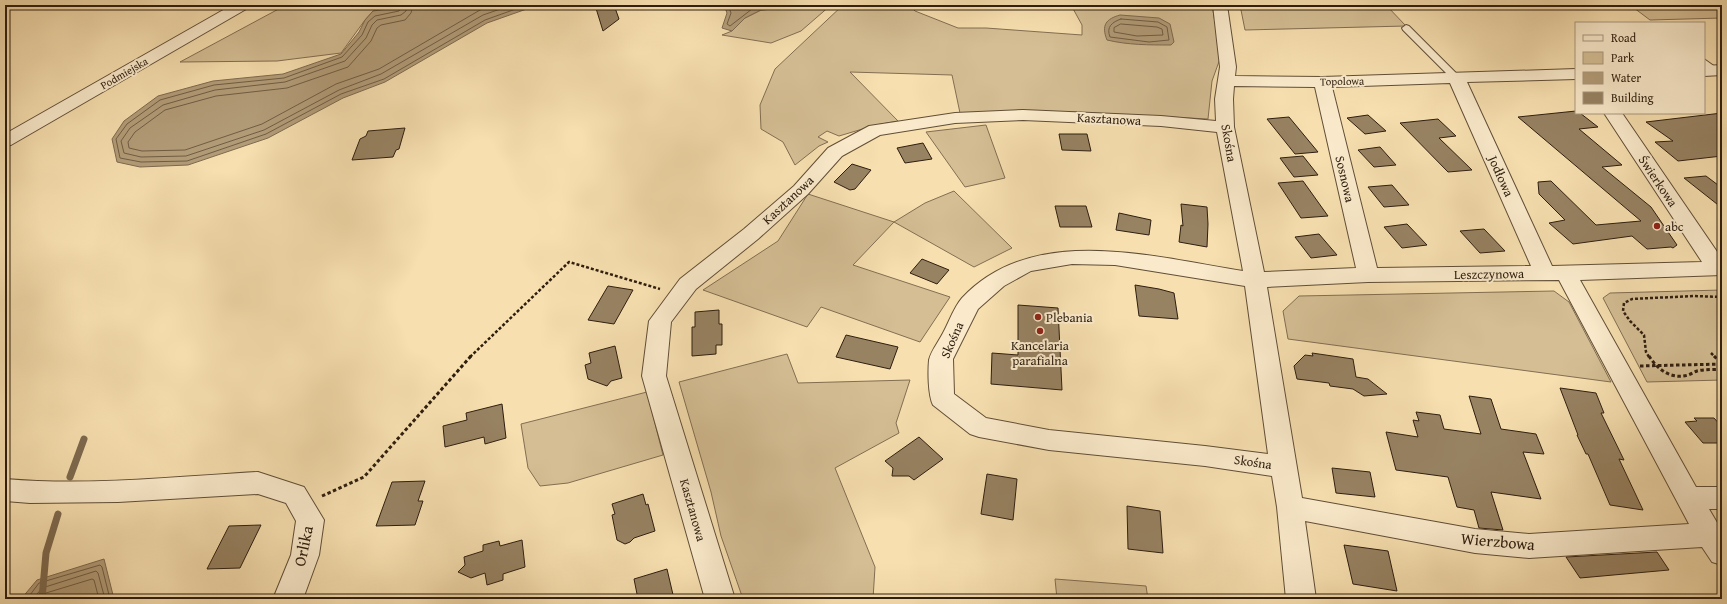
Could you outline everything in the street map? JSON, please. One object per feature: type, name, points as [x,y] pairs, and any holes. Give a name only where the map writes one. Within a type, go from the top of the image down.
[{"type":"street","name":"Podmiejska","points":[[5,141],[243,5]]},
{"type":"street","name":"Skośna","points":[[1220,5],[1228,67],[1224,98],[1226,128],[1255,280],[1290,507],[1302,599]]},
{"type":"street","name":"Topolowa","points":[[1227,81],[1322,82],[1458,79],[1575,74]]},
{"type":"street","name":"Jodłowa","points":[[1458,79],[1556,273]]},
{"type":"street","name":"Sosnowa","points":[[1322,82],[1368,275]]},
{"type":"street","name":"Świerkowa","points":[[1614,114],[1719,268]]},
{"type":"street","name":"Kasztanowa","points":[[720,599],[654,376],[660,321],[688,284],[751,234],[801,190],[835,152],[875,130],[956,118],[1023,116],[1161,121],[1226,128]]},
{"type":"street","name":"Skośna","points":[[1255,280],[1114,258],[1072,257],[1026,265],[996,281],[969,304],[941,359],[942,398],[978,427],[1049,440],[1168,451],[1283,466]]},
{"type":"street","name":"Leszczynowa","points":[[1255,280],[1368,275],[1556,273],[1719,268]]},
{"type":"street","name":"Wierzbowa","points":[[1290,507],[1475,541],[1529,546],[1715,544],[1556,273]]},
{"type":"street","points":[[5,490],[30,492],[118,491],[258,483],[298,500]]},
{"type":"street","points":[[1689,498],[1722,498]]},
{"type":"street","name":"Orlika","points":[[288,599],[305,555],[310,520],[298,500]]},
{"type":"lane","points":[[1406,28],[1458,79]]},
{"type":"path","points":[[298,500],[364,477],[476,350],[569,262],[680,295]]},
{"type":"path","points":[[1722,297],[1694,296],[1632,299],[1624,303],[1623,312],[1630,322],[1644,335],[1646,352],[1655,365],[1666,373],[1687,376],[1696,371],[1706,369],[1722,369]]},
{"type":"path","points":[[1711,353],[1722,364]]},
{"type":"path","points":[[1634,366],[1722,364]]},
{"type":"green space","points":[[286,5],[418,5],[373,11],[341,53],[277,61],[180,62]]},
{"type":"green space","points":[[789,5],[831,5],[801,31],[771,43],[722,35],[732,31],[745,18],[761,10],[774,9]]},
{"type":"green space","points":[[843,5],[909,5],[915,11],[958,28],[986,28],[1082,35],[1082,25],[1071,5],[1212,5],[1221,56],[1212,81],[1208,119],[1074,112],[960,113],[952,75],[850,72],[898,121],[876,125],[839,136],[827,131],[818,137],[828,142],[819,146],[795,165],[783,142],[761,129],[760,105],[775,69]]},
{"type":"green space","points":[[1240,5],[1386,5],[1406,26],[1245,30]]},
{"type":"green space","points":[[1630,5],[1722,5],[1722,18],[1650,20]]},
{"type":"green space","points":[[986,125],[1005,178],[965,187],[926,132]]},
{"type":"green space","points":[[954,191],[1012,248],[974,267],[894,222],[925,203]]},
{"type":"green space","points":[[808,194],[894,222],[853,265],[950,297],[920,342],[821,307],[807,327],[703,290],[778,241]]},
{"type":"green space","points":[[1722,290],[1722,380],[1647,382],[1603,298],[1610,293]]},
{"type":"green space","points":[[1554,291],[1569,302],[1611,382],[1288,339],[1283,311],[1299,296]]},
{"type":"green space","points":[[787,354],[798,383],[910,380],[896,423],[899,433],[835,468],[875,567],[873,599],[743,599],[721,536],[711,492],[679,382]]},
{"type":"green space","points":[[647,392],[663,455],[568,483],[540,486],[528,468],[521,424]]},
{"type":"green space","points":[[1055,579],[1146,586],[1148,599],[1057,599]]},
{"type":"water","points":[[417,5],[538,5],[487,23],[385,82],[343,98],[268,138],[188,165],[140,167],[117,162],[112,139],[124,121],[158,96],[213,81],[283,74],[341,54],[359,32],[365,20],[373,11]]},
{"type":"water","points":[[724,5],[789,5],[774,9],[761,10],[745,18],[732,31],[722,28],[727,13]]},
{"type":"water","points":[[1120,15],[1159,18],[1170,24],[1174,42],[1171,45],[1147,45],[1107,40],[1105,35],[1106,23],[1111,18]]},
{"type":"water","points":[[104,559],[114,599],[21,599],[37,580]]},
{"type":"building","points":[[595,5],[614,5],[619,19],[603,31]]},
{"type":"building","points":[[1575,111],[1575,114],[1581,114],[1598,127],[1579,129],[1622,165],[1602,167],[1651,207],[1677,245],[1673,248],[1647,249],[1632,236],[1573,244],[1549,223],[1565,220],[1539,194],[1538,182],[1551,181],[1596,225],[1641,221],[1518,117]]},
{"type":"building","points":[[1722,113],[1722,156],[1678,161],[1655,142],[1673,141],[1646,122]]},
{"type":"building","points":[[1368,115],[1386,131],[1365,134],[1347,118]]},
{"type":"building","points":[[1289,117],[1318,152],[1295,154],[1267,119]]},
{"type":"building","points":[[1438,119],[1456,136],[1439,138],[1472,170],[1448,172],[1400,123]]},
{"type":"building","points":[[405,128],[399,149],[396,150],[393,157],[352,160],[360,139],[366,136],[368,131]]},
{"type":"building","points":[[1059,134],[1087,134],[1091,151],[1062,150]]},
{"type":"building","points":[[923,143],[932,159],[905,163],[897,148]]},
{"type":"building","points":[[1380,147],[1396,165],[1374,167],[1358,150]]},
{"type":"building","points":[[1303,156],[1318,175],[1294,177],[1280,158]]},
{"type":"building","points":[[852,164],[871,170],[855,189],[850,190],[834,182]]},
{"type":"building","points":[[1706,176],[1722,188],[1722,208],[1684,178]]},
{"type":"building","points":[[1303,181],[1328,216],[1301,218],[1278,183]]},
{"type":"building","points":[[1392,185],[1409,205],[1384,207],[1368,187]]},
{"type":"building","points":[[1181,204],[1207,207],[1207,247],[1179,242],[1181,225],[1183,226]]},
{"type":"building","points":[[1055,206],[1086,206],[1092,227],[1060,227]]},
{"type":"building","points":[[1119,213],[1151,220],[1149,235],[1116,230]]},
{"type":"building","points":[[1407,224],[1427,245],[1402,248],[1384,227]]},
{"type":"building","points":[[1484,229],[1505,251],[1480,253],[1460,231]]},
{"type":"building","points":[[1319,234],[1337,255],[1311,258],[1295,237]]},
{"type":"building","points":[[922,259],[949,270],[937,284],[910,273]]},
{"type":"building","points":[[1135,285],[1174,293],[1178,319],[1139,316]]},
{"type":"building","points":[[608,286],[633,290],[614,324],[588,320]]},
{"type":"building","points":[[1018,305],[1058,308],[1062,390],[991,384],[992,353],[1018,355]]},
{"type":"building","points":[[719,310],[719,324],[722,324],[722,345],[716,345],[716,354],[692,356],[692,327],[695,327],[695,312]]},
{"type":"building","points":[[846,335],[898,347],[890,369],[836,357]]},
{"type":"building","points":[[615,346],[622,378],[611,381],[607,386],[588,379],[585,365],[591,363],[589,353]]},
{"type":"building","points":[[1312,353],[1353,359],[1356,377],[1368,379],[1387,394],[1364,396],[1353,389],[1330,386],[1329,383],[1297,379],[1294,366],[1305,355],[1313,356]]},
{"type":"building","points":[[1560,388],[1596,393],[1604,413],[1601,413],[1624,460],[1619,459],[1643,510],[1610,505],[1588,454],[1586,454],[1577,435]]},
{"type":"building","points":[[1469,396],[1491,399],[1501,429],[1536,434],[1544,454],[1523,452],[1541,499],[1491,492],[1503,530],[1479,528],[1474,510],[1457,507],[1448,477],[1396,470],[1386,432],[1418,437],[1413,420],[1419,421],[1416,412],[1440,415],[1444,429],[1481,434]]},
{"type":"building","points":[[502,404],[506,438],[485,444],[484,437],[445,447],[443,426],[467,420],[466,413]]},
{"type":"building","points":[[1694,418],[1714,418],[1722,427],[1722,443],[1703,443],[1685,422],[1697,421]]},
{"type":"building","points":[[919,437],[943,459],[914,480],[909,476],[892,476],[893,468],[885,461]]},
{"type":"building","points":[[1332,468],[1370,472],[1375,497],[1336,493]]},
{"type":"building","points":[[987,474],[1017,479],[1013,520],[981,514]]},
{"type":"building","points":[[425,481],[418,501],[423,501],[415,525],[376,526],[392,482]]},
{"type":"building","points":[[643,494],[646,505],[648,504],[655,531],[634,538],[625,544],[617,540],[612,515],[615,514],[612,504]]},
{"type":"building","points":[[1127,506],[1160,511],[1163,553],[1128,549]]},
{"type":"building","points":[[261,525],[240,568],[207,569],[229,526]]},
{"type":"building","points":[[522,540],[525,567],[503,574],[503,580],[487,585],[485,573],[471,578],[458,572],[465,565],[464,557],[483,551],[483,545],[499,541],[500,546]]},
{"type":"building","points":[[1344,545],[1388,551],[1397,591],[1353,584]]},
{"type":"building","points":[[1657,552],[1669,570],[1580,578],[1566,557]]},
{"type":"building","points":[[667,569],[674,599],[638,599],[634,579]]},
{"type":"waterway","points":[[70,477],[84,439]]},
{"type":"waterway","points":[[42,599],[46,553],[58,514]]},
{"type":"place","name":"abc","points":[[1657,226]]},
{"type":"place","name":"Plebania","points":[[1038,317]]},
{"type":"place","name":"Kancelaria parafialna","points":[[1040,331]]}]
